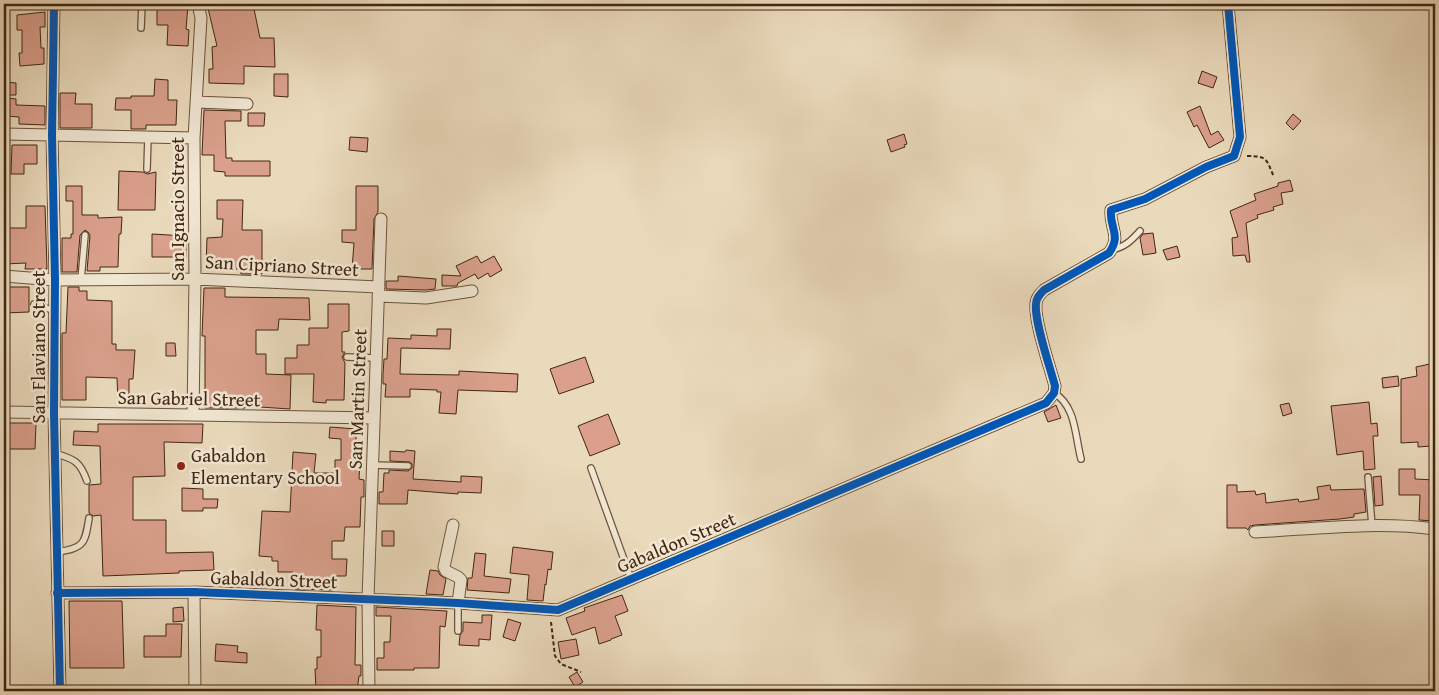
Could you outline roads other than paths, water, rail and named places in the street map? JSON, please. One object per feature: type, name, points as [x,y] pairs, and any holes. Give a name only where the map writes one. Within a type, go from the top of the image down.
[{"type":"street","name":"San Flaviano Street","points":[[54,4],[52,135],[55,280],[54,453],[60,691]]},
{"type":"street","name":"San Ignacio Street","points":[[193,415],[195,279],[194,138],[201,18],[198,4]]},
{"type":"street","points":[[1054,393],[1055,386],[1037,317],[1037,298],[1044,290],[1109,253],[1116,238],[1110,215],[1111,210],[1145,199],[1206,167],[1234,156],[1240,137],[1228,4]]},
{"type":"street","points":[[196,102],[247,104]]},
{"type":"street","points":[[4,134],[194,138]]},
{"type":"street","name":"San Martin Street","points":[[368,691],[368,599],[381,218]]},
{"type":"street","name":"San Cipriano Street","points":[[4,276],[55,280],[195,279],[379,292],[426,298],[472,291]]},
{"type":"street","name":"Gabaldon Street","points":[[57,592],[194,592],[458,603],[558,610],[1038,407],[1046,403],[1054,393]]},
{"type":"street","name":"San Gabriel Street","points":[[4,412],[374,418]]},
{"type":"street","points":[[453,525],[444,567],[446,571],[458,576],[461,580],[458,603]]},
{"type":"street","points":[[1255,532],[1407,525],[1435,530]]},
{"type":"street","points":[[194,592],[195,691]]},
{"type":"lane","points":[[141,28],[142,4]]},
{"type":"lane","points":[[147,169],[148,137]]},
{"type":"lane","points":[[1111,250],[1122,248],[1140,231]]},
{"type":"lane","points":[[81,280],[85,236]]},
{"type":"lane","points":[[34,304],[55,311]]},
{"type":"lane","points":[[347,357],[376,358]]},
{"type":"lane","points":[[1054,393],[1061,397],[1070,410],[1081,459]]},
{"type":"lane","points":[[54,453],[73,459],[82,467],[87,481]]},
{"type":"lane","points":[[372,465],[408,466]]},
{"type":"lane","points":[[591,468],[631,579]]},
{"type":"lane","points":[[1368,477],[1372,526]]},
{"type":"lane","points":[[56,552],[74,549],[82,544],[86,538],[89,518]]},
{"type":"lane","points":[[458,603],[458,631]]},
{"type":"place","name":"Gabaldon Elementary School","points":[[181,466]]}]
